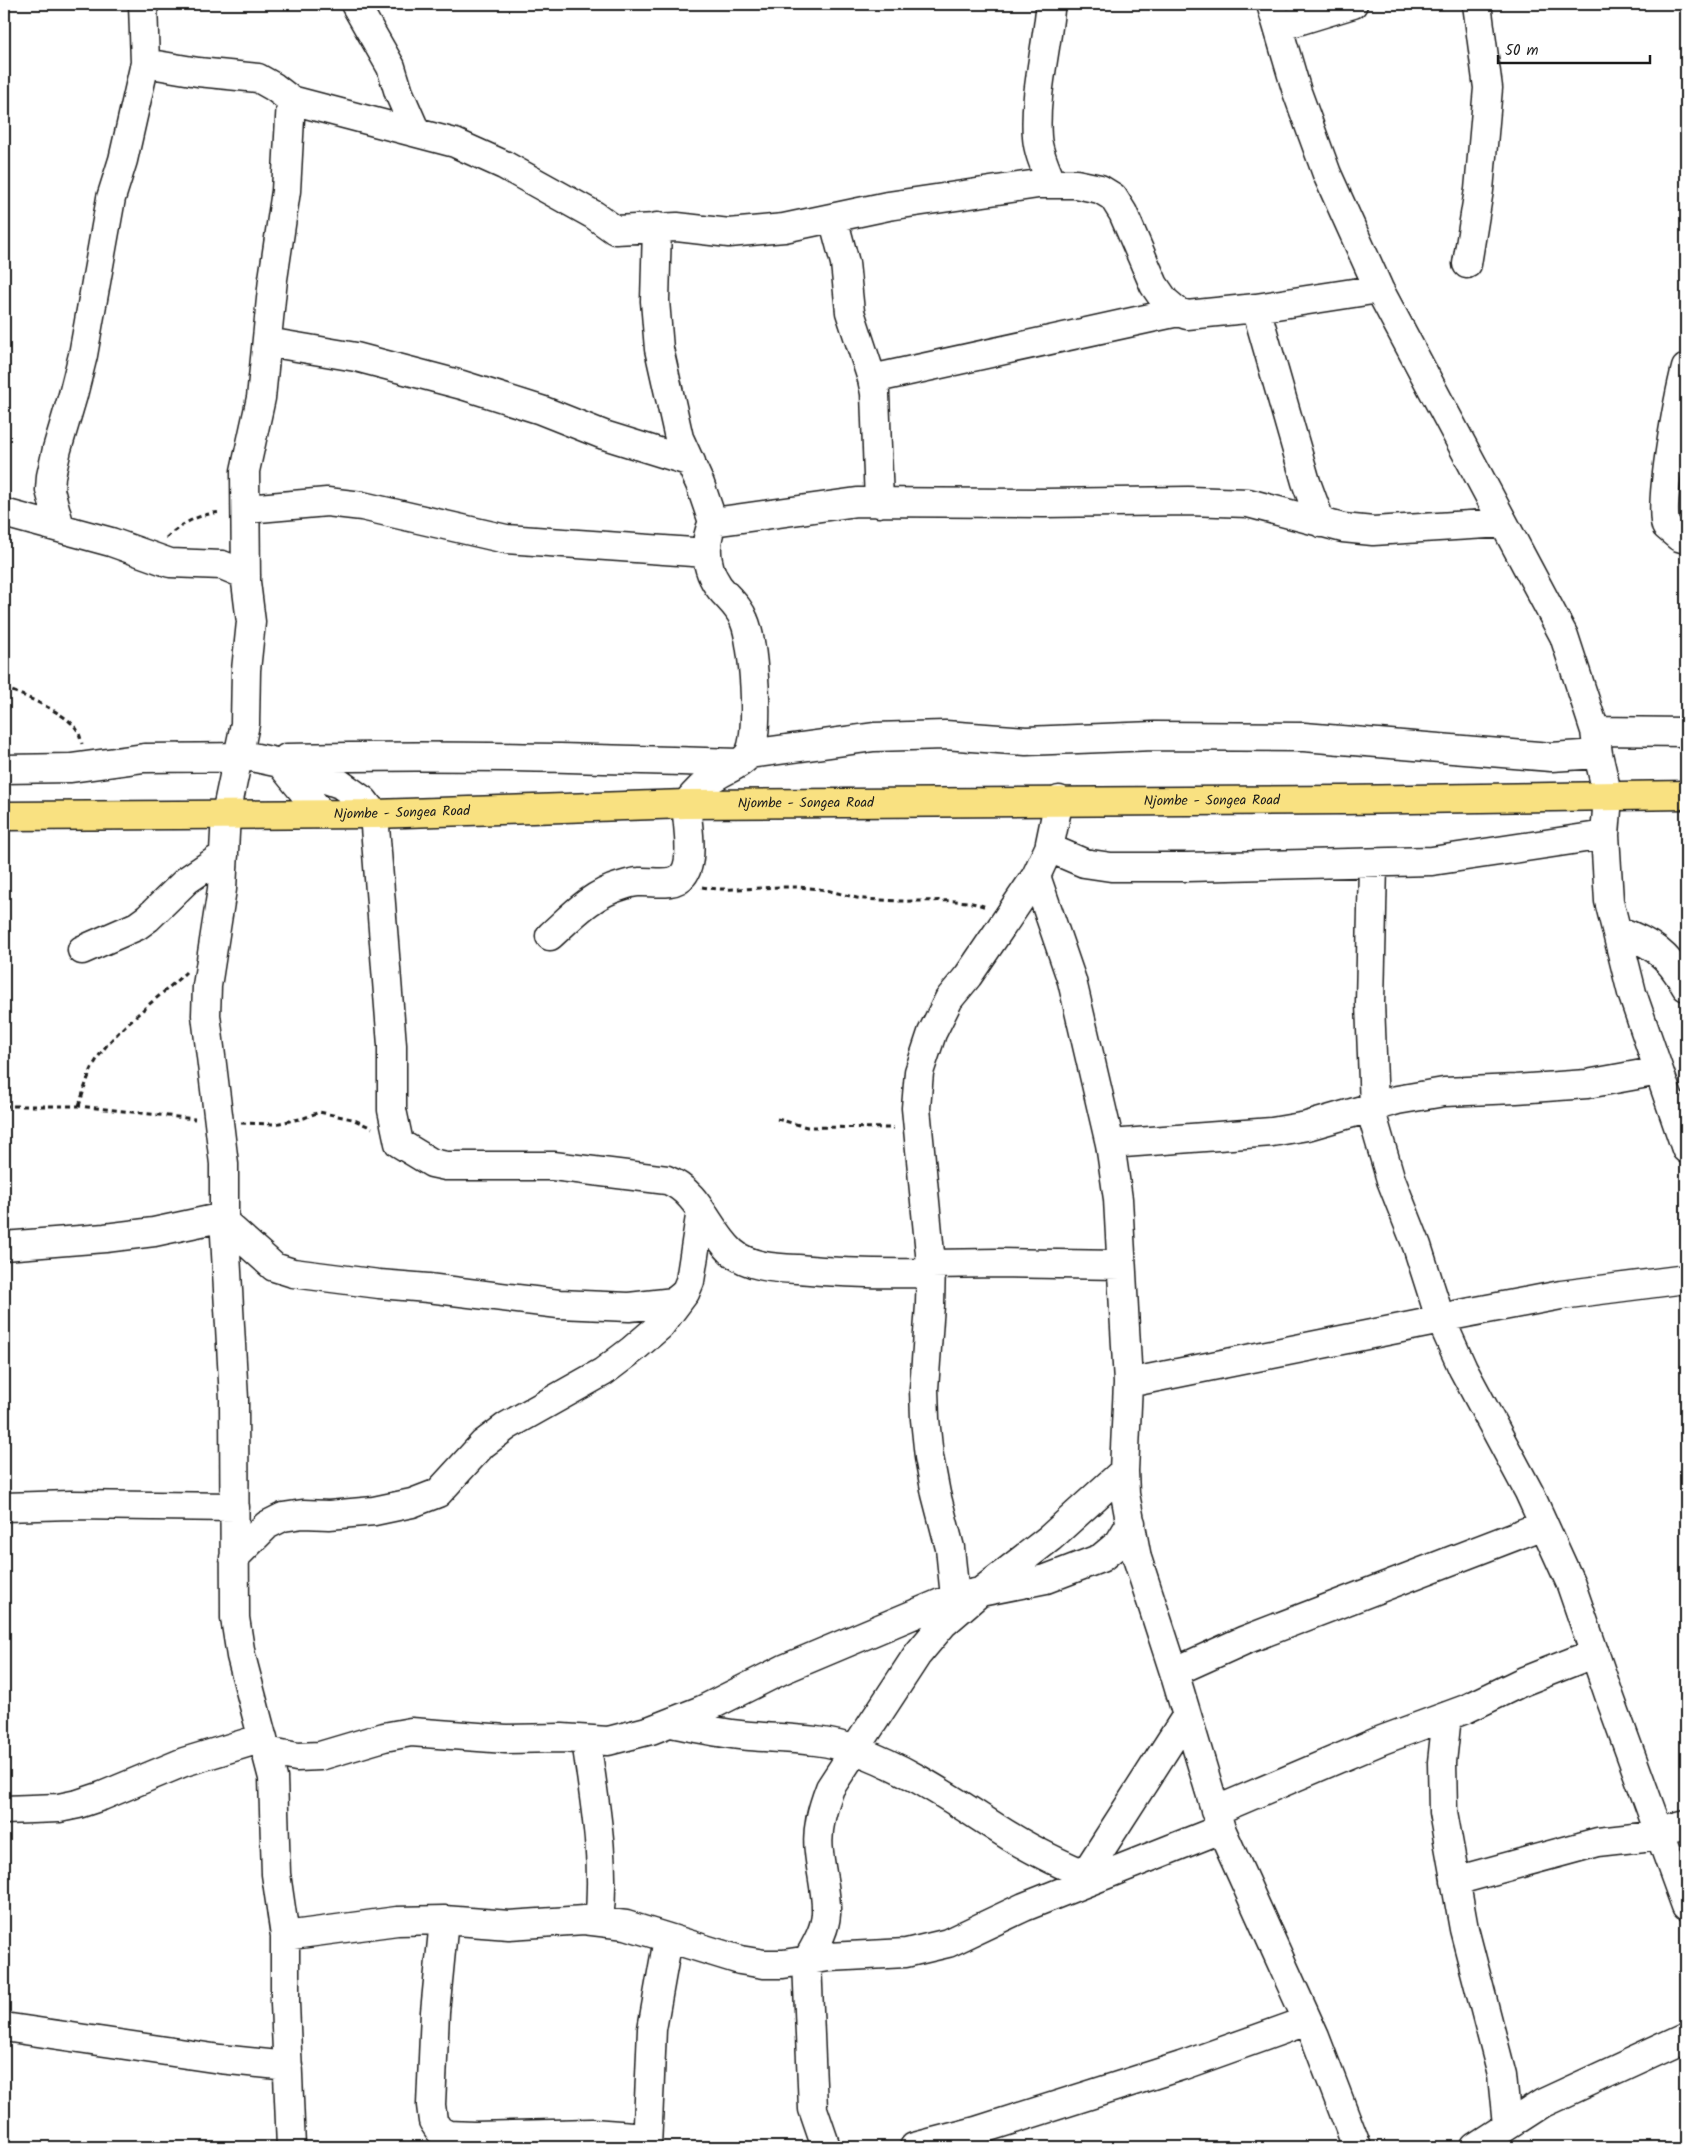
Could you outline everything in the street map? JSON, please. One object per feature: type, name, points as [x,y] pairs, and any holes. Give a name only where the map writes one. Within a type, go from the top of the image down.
[{"type":"highway","name":"Njombe - Songea Road","points":[[4,816],[374,814],[686,804],[1686,795]]},
{"type":"street","points":[[60,527],[50,490],[51,476],[83,355],[111,198],[123,160],[145,62],[143,4]]},
{"type":"street","points":[[355,4],[391,67],[399,93],[416,132]]},
{"type":"street","points":[[1353,4],[1274,15],[1297,92],[1327,174],[1379,289],[1502,523],[1564,636],[1596,743],[1608,797],[1605,835],[1609,901],[1632,993],[1686,1149]]},
{"type":"street","points":[[1467,264],[1479,190],[1488,88],[1477,4]]},
{"type":"street","points":[[1050,10],[1041,75],[1037,137],[1042,159],[1052,184]]},
{"type":"street","points":[[145,62],[198,72],[258,78],[291,100],[455,144],[504,164],[594,215],[616,230],[630,231],[657,227],[730,233],[784,228],[898,205],[1038,184],[1076,184],[1100,189],[1113,198],[1124,213],[1138,242],[1154,285],[1165,301],[1178,312],[1187,315],[1256,308],[1379,289]]},
{"type":"street","points":[[291,100],[286,191],[261,398],[245,471],[246,575],[251,622],[246,670],[244,724],[260,760],[321,813]]},
{"type":"street","points":[[833,218],[845,262],[850,312],[872,379],[875,399],[879,503]]},
{"type":"street","points":[[550,936],[603,891],[638,882],[675,881],[683,876],[688,865],[690,848],[686,804],[700,788],[744,758],[754,741],[754,680],[745,621],[736,606],[722,592],[711,574],[707,554],[708,534],[713,522],[680,438],[659,349],[655,301],[657,227]]},
{"type":"street","points":[[1256,308],[1306,482],[1321,523]]},
{"type":"street","points":[[872,379],[1178,312]]},
{"type":"street","points":[[267,342],[356,357],[462,386],[541,410],[604,435],[690,462]]},
{"type":"street","points":[[1686,368],[1679,394],[1664,507],[1666,526],[1679,537],[1686,538]]},
{"type":"street","points":[[713,522],[857,502],[1044,503],[1188,501],[1248,503],[1343,528],[1373,531],[1502,523]]},
{"type":"street","points":[[246,510],[327,502],[362,506],[506,539],[707,554]]},
{"type":"street","points":[[4,513],[60,527],[170,563],[222,565],[246,575]]},
{"type":"street","points":[[4,769],[81,767],[144,758],[260,760],[423,756],[744,758],[874,738],[945,736],[1026,741],[1154,736],[1304,738],[1551,757],[1596,743],[1686,732]]},
{"type":"street","points":[[260,760],[340,784],[364,801],[374,814],[392,1044],[392,1110],[399,1143],[432,1163],[446,1166],[553,1166],[667,1180],[680,1185],[688,1192],[712,1228],[733,1253],[754,1263],[770,1267],[834,1274],[931,1269],[998,1263],[1121,1265]]},
{"type":"street","points":[[260,760],[226,814],[222,889],[207,986],[206,1015],[224,1164],[224,1220],[234,1398],[236,1618],[241,1656],[273,1778],[276,1874],[285,1936],[291,2147]]},
{"type":"street","points":[[967,1595],[950,1548],[929,1457],[925,1418],[924,1389],[931,1269],[917,1126],[916,1108],[919,1072],[932,1034],[949,999],[968,976],[1036,876],[1049,848],[1060,800]]},
{"type":"street","points":[[1049,848],[1084,863],[1112,867],[1373,864],[1432,861],[1605,835]]},
{"type":"street","points":[[82,950],[137,926],[148,918],[187,880],[224,855]]},
{"type":"street","points":[[1373,864],[1370,1003],[1372,1107],[1391,1180],[1417,1246],[1440,1319],[1463,1369],[1529,1492],[1570,1582],[1686,1906]]},
{"type":"street","points":[[1036,876],[1072,981],[1110,1144],[1118,1199],[1128,1382],[1124,1471],[1130,1523],[1138,1558],[1218,1820],[1332,2080],[1356,2147]]},
{"type":"street","points":[[1616,930],[1633,936],[1656,948],[1667,958],[1686,987]]},
{"type":"street","points":[[1110,1144],[1272,1132],[1308,1126],[1372,1107],[1444,1092],[1587,1084],[1659,1071]]},
{"type":"street","points":[[234,1558],[267,1525],[283,1517],[303,1514],[329,1515],[374,1512],[412,1503],[438,1493],[483,1444],[507,1426],[603,1372],[660,1326],[685,1293],[690,1280],[701,1210]]},
{"type":"street","points":[[4,1246],[105,1238],[224,1220]]},
{"type":"street","points":[[224,1220],[274,1266],[282,1270],[310,1276],[559,1304],[629,1307],[662,1305],[674,1302],[685,1293]]},
{"type":"street","points":[[1128,1382],[1227,1364],[1561,1295],[1686,1279]]},
{"type":"street","points":[[826,2147],[813,2108],[807,1960],[818,1942],[826,1915],[826,1897],[818,1851],[818,1831],[822,1808],[830,1788],[916,1655],[967,1595],[1050,1538],[1124,1471]]},
{"type":"street","points":[[4,1507],[70,1505],[235,1507]]},
{"type":"street","points":[[4,1810],[59,1808],[78,1804],[184,1762],[264,1744],[297,1757],[320,1756],[384,1736],[411,1732],[506,1739],[608,1741],[671,1723],[702,1710],[784,1669],[967,1595],[1046,1579],[1101,1558],[1119,1543],[1130,1523]]},
{"type":"street","points":[[1174,1672],[1245,1640],[1544,1525]]},
{"type":"street","points":[[285,1936],[397,1921],[444,1920],[509,1925],[584,1920],[626,1925],[740,1960],[764,1964],[783,1964],[829,1957],[906,1954],[927,1950],[948,1943],[1089,1876],[1218,1820],[1382,1740],[1446,1716],[1524,1681],[1594,1653]]},
{"type":"street","points":[[1446,1716],[1442,1762],[1444,1812],[1464,1929],[1502,2075],[1507,2126]]},
{"type":"street","points":[[1089,1876],[1186,1717]]},
{"type":"street","points":[[671,1723],[720,1733],[822,1742],[854,1750],[912,1776],[1012,1838],[1052,1860],[1089,1876]]},
{"type":"street","points":[[586,1740],[601,1862],[602,1895],[599,1921]]},
{"type":"street","points":[[1455,1882],[1598,1842],[1660,1833],[1686,1824]]},
{"type":"street","points":[[444,1920],[435,2012],[431,2105],[433,2121],[439,2130],[448,2135],[592,2133],[647,2142],[652,2029],[668,1939]]},
{"type":"street","points":[[914,2147],[993,2137],[1307,2021]]},
{"type":"street","points":[[4,2027],[220,2059],[288,2066]]},
{"type":"street","points":[[1475,2147],[1543,2103],[1686,2037]]},
{"type":"path","points":[[153,556],[163,540],[178,526],[194,518],[210,513],[246,510]]},
{"type":"path","points":[[4,688],[48,709],[72,724],[80,733],[82,744],[81,767]]},
{"type":"path","points":[[675,881],[712,889],[741,890],[808,887],[844,893],[857,898],[972,903],[1007,917]]},
{"type":"path","points":[[79,1106],[94,1066],[110,1041],[168,990],[213,942]]},
{"type":"path","points":[[4,1106],[79,1106],[220,1121],[275,1124],[304,1118],[319,1112],[352,1119],[399,1143]]},
{"type":"path","points":[[777,1119],[807,1127],[877,1129],[917,1126]]}]
